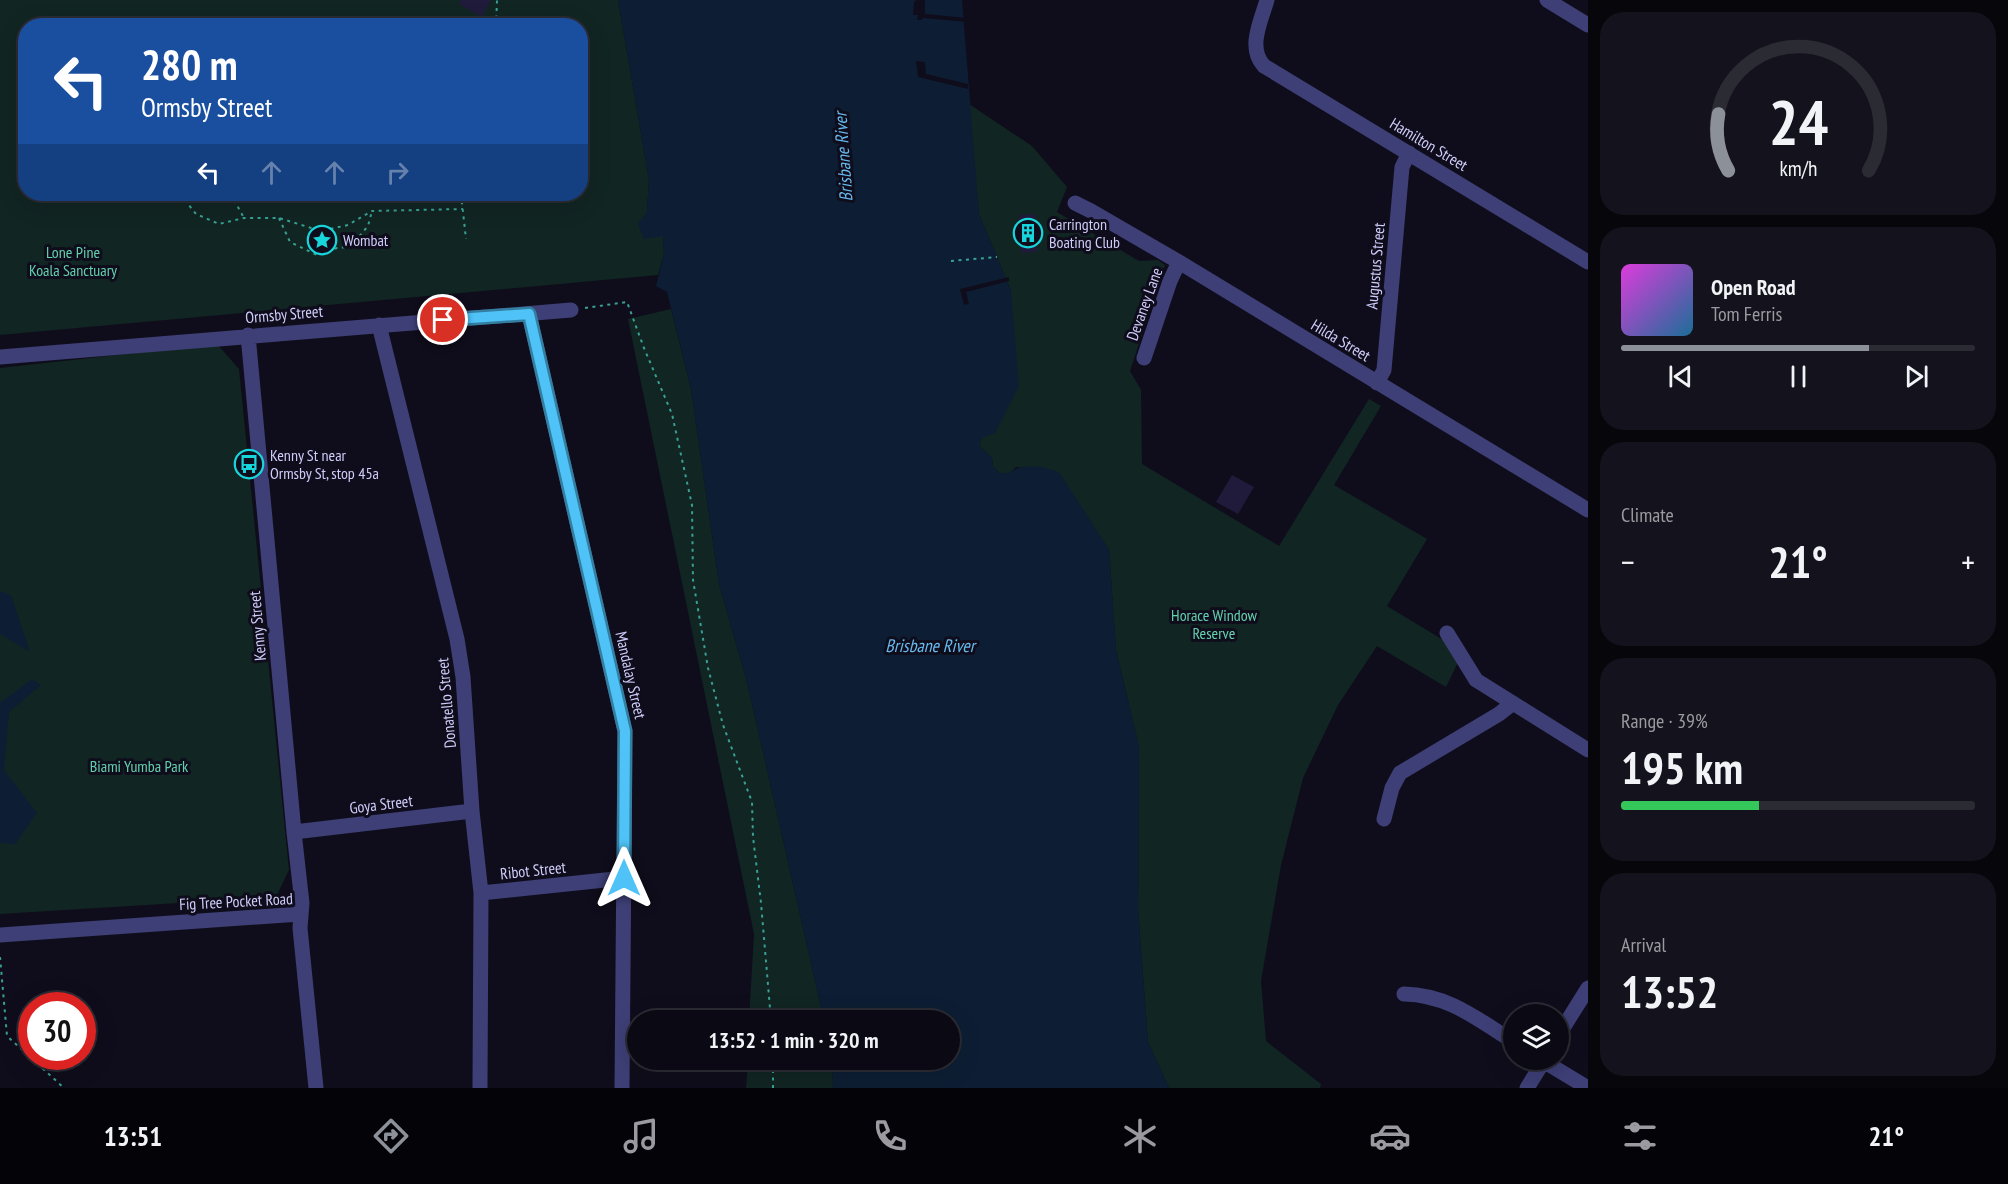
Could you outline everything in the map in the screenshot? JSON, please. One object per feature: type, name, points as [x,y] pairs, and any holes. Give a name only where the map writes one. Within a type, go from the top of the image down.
[{"type":"street","name":"Hamilton Street","points":[[1267,0],[1257,35],[1256,53],[1260,62],[1588,262]]},
{"type":"street","points":[[1547,0],[1588,25]]},
{"type":"street","name":"Augustus Street","points":[[1377,383],[1384,370],[1402,167],[1409,153]]},
{"type":"street","name":"Hilda Street","points":[[1075,204],[1179,262],[1588,510]]},
{"type":"street","name":"Devaney Lane","points":[[1144,358],[1170,281],[1179,262]]},
{"type":"street","name":"Ormsby Street","points":[[0,357],[571,310]]},
{"type":"street","name":"Mandalay Street","points":[[529,314],[625,731],[622,1088]]},
{"type":"street","name":"Donatello Street","points":[[379,325],[457,639],[463,677],[472,812],[481,893],[480,1088]]},
{"type":"street","name":"Kenny Street","points":[[248,335],[302,903],[300,914]]},
{"type":"street","points":[[1447,633],[1471,675],[1483,685],[1588,750]]},
{"type":"street","points":[[1384,819],[1392,788],[1400,773],[1499,714],[1513,703]]},
{"type":"street","name":"Goya Street","points":[[294,832],[472,812]]},
{"type":"street","name":"Ribot Street","points":[[481,893],[624,878]]},
{"type":"street","name":"Fig Tree Pocket Road","points":[[0,935],[300,914],[316,1088]]},
{"type":"street","points":[[1569,1018],[1588,988]]},
{"type":"street","points":[[1404,994],[1420,994],[1441,1000],[1503,1035]]},
{"type":"street","points":[[1527,1088],[1537,1070]]},
{"type":"street","points":[[1559,1070],[1588,1088]]},
{"type":"path","points":[[496,18],[497,0]]},
{"type":"path","points":[[186,201],[196,214],[219,224],[244,219],[279,218],[321,231],[348,225],[372,211],[463,209]]},
{"type":"path","points":[[235,201],[244,219]]},
{"type":"path","points":[[462,201],[466,239]]},
{"type":"path","points":[[279,218],[290,242],[317,255],[337,248],[350,248],[368,226],[372,211]]},
{"type":"path","points":[[951,261],[997,257]]},
{"type":"path","points":[[571,310],[627,302],[672,414],[692,505],[693,580],[708,668],[723,725],[753,802],[753,837],[770,1010]]},
{"type":"path","points":[[0,957],[7,1036],[64,1088]]},
{"type":"path","points":[[773,1070],[773,1088]]},
{"type":"green space","name":"Lone Pine Koala Sanctuary","points":[[0,0],[618,0],[649,180],[647,212],[663,236],[664,254],[658,275],[0,335]]},
{"type":"green space","name":"Horace Window Reserve","points":[[969,104],[1032,146],[1067,187],[1057,212],[1139,261],[1158,260],[1165,265],[1130,371],[1141,390],[1142,464],[1279,546],[1369,399],[1381,406],[1334,485],[1427,539],[1387,606],[1463,652],[1446,687],[1377,646],[1338,705],[1303,778],[1281,865],[1261,981],[1266,1041],[1321,1084],[1320,1088],[1169,1088],[1148,1042],[1138,910],[1139,747],[1116,650],[1109,550],[1056,471],[1016,467],[1010,473],[1000,473],[993,467],[992,458],[979,446],[1011,291],[979,214]]},
{"type":"green space","points":[[671,309],[691,389],[719,584],[747,682],[822,1010],[750,1010],[754,934],[628,319]]},
{"type":"green space","name":"Biami Yumba Park","points":[[217,344],[239,369],[289,870],[276,897],[0,914],[0,368]]},
{"type":"green space","points":[[747,1070],[832,1070],[833,1088],[746,1088]]},
{"type":"water","name":"Brisbane River","points":[[618,0],[962,0],[979,214],[1011,291],[1019,386],[995,433],[982,438],[979,446],[992,458],[993,467],[1000,473],[1010,473],[1021,467],[1035,466],[1060,473],[1109,550],[1116,650],[1139,747],[1138,910],[1148,1042],[1169,1088],[833,1088],[832,1070],[960,1070],[960,1010],[822,1010],[747,682],[719,584],[691,389],[667,292],[656,286],[664,254],[663,236],[644,239],[638,224],[647,212],[649,180]]},
{"type":"water","points":[[0,591],[11,595],[30,652],[0,634]]},
{"type":"water","points":[[32,679],[41,685],[9,712],[4,770],[37,813],[15,844],[0,843],[0,703]]},
{"type":"pier","points":[[916,0],[925,0],[925,14],[967,18],[967,22],[923,18],[917,20],[918,15],[913,15]]},
{"type":"pier","points":[[916,61],[925,62],[926,74],[968,84],[968,89],[918,77]]},
{"type":"pier","points":[[1009,277],[1009,281],[966,292],[969,304],[964,305],[960,289]]},
{"type":"building","points":[[461,0],[491,0],[482,17],[459,4]]},
{"type":"building","name":"Carrington Boating Club","points":[[1035,214],[1037,252],[1021,253],[1019,215]]},
{"type":"building","points":[[1232,475],[1254,487],[1238,514],[1216,502]]},
{"type":"place","name":"Carrington Boating Club","points":[[1028,233]]},
{"type":"place","name":"Wombat","points":[[322,240]]},
{"type":"place","name":"Kenny St near Ormsby St, stop 45a","points":[[249,464]]},
{"type":"route","points":[[443,320],[529,314],[625,731],[624,878]]}]
